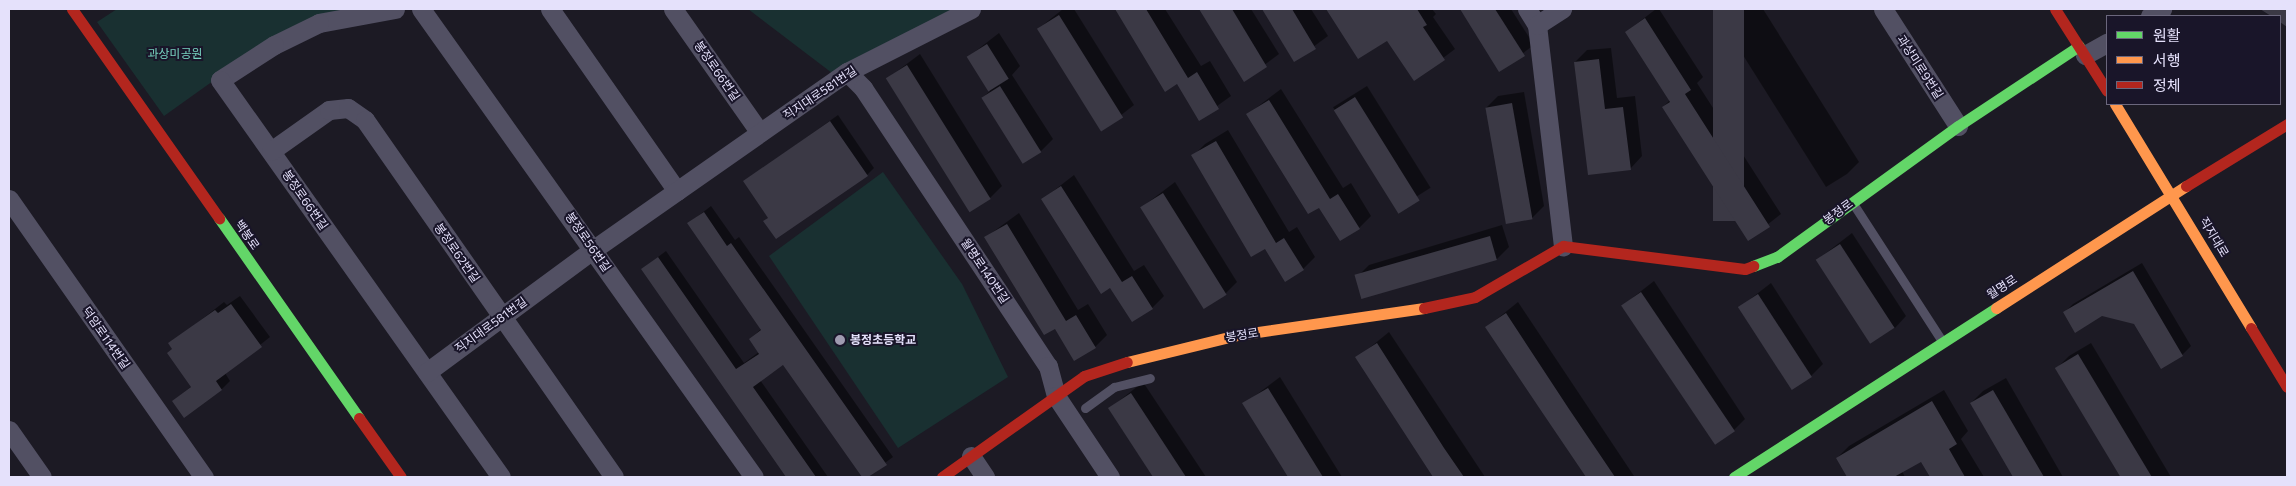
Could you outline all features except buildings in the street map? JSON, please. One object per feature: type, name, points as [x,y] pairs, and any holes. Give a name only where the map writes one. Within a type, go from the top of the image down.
[{"type":"street","name":"백봉로","points":[[72,9],[398,473]]},
{"type":"street","name":"봉정로66번길","points":[[395,9],[319,23],[274,45],[220,80],[501,477]]},
{"type":"street","name":"봉정로56번길","points":[[421,9],[754,477]]},
{"type":"street","points":[[550,9],[678,191]]},
{"type":"street","name":"봉정로66번길","points":[[673,9],[760,134]]},
{"type":"street","name":"직지대로581번길","points":[[427,372],[594,250],[848,72],[971,9]]},
{"type":"street","points":[[1562,9],[1532,17],[1563,246]]},
{"type":"street","name":"과상미로9번길","points":[[1883,9],[1958,126]]},
{"type":"street","points":[[2055,9],[2106,89]]},
{"type":"street","points":[[2082,51],[2106,42]]},
{"type":"street","name":"봉정로","points":[[942,477],[1084,376],[1142,356],[1237,334],[1391,315],[1475,297],[1563,246],[1745,269],[1777,256],[1958,126],[2082,51]]},
{"type":"street","name":"월명로140번길","points":[[848,72],[862,88],[1048,366],[1056,396],[1110,477]]},
{"type":"street","name":"직지대로","points":[[2116,105],[2287,387]]},
{"type":"street","name":"봉정로62번길","points":[[271,151],[329,110],[348,108],[359,116],[614,477]]},
{"type":"street","name":"월명로","points":[[1734,477],[1943,341],[2287,124]]},
{"type":"street","name":"덕암로114번길","points":[[9,199],[204,477]]},
{"type":"street","points":[[9,430],[42,477]]},
{"type":"street","points":[[971,456],[985,477]]},
{"type":"street","points":[[383,477],[398,473]]},
{"type":"lane","points":[[1852,202],[1943,341]]},
{"type":"lane","points":[[1084,408],[1114,387],[1150,378]]},
{"type":"green space","name":"과상미공원","points":[[117,9],[368,9],[220,76],[164,116],[97,22]]},
{"type":"green space","points":[[748,9],[955,9],[832,73]]},
{"type":"green space","points":[[883,172],[962,284],[1008,377],[898,448],[769,256]]},
{"type":"traffic: fast","points":[[1753,266],[1777,257],[1958,126],[2079,46]]},
{"type":"traffic: fast","points":[[219,218],[359,418]]},
{"type":"traffic: fast","points":[[1734,477],[1996,308]]},
{"type":"traffic: slow","points":[[2116,105],[2251,328]]},
{"type":"traffic: slow","points":[[1996,308],[2186,186]]},
{"type":"traffic: slow","points":[[1127,362],[1237,335],[1424,308]]},
{"type":"traffic: jam","points":[[72,9],[219,218]]},
{"type":"traffic: jam","points":[[2055,9],[2106,89]]},
{"type":"traffic: jam","points":[[2186,186],[2287,124]]},
{"type":"traffic: jam","points":[[1424,308],[1475,297],[1563,246],[1745,269],[1753,266]]},
{"type":"traffic: jam","points":[[2251,328],[2287,387]]},
{"type":"traffic: jam","points":[[942,477],[1084,376],[1127,362]]},
{"type":"traffic: jam","points":[[359,418],[401,477]]},
{"type":"place","name":"봉정초등학교","points":[[840,340]]}]
